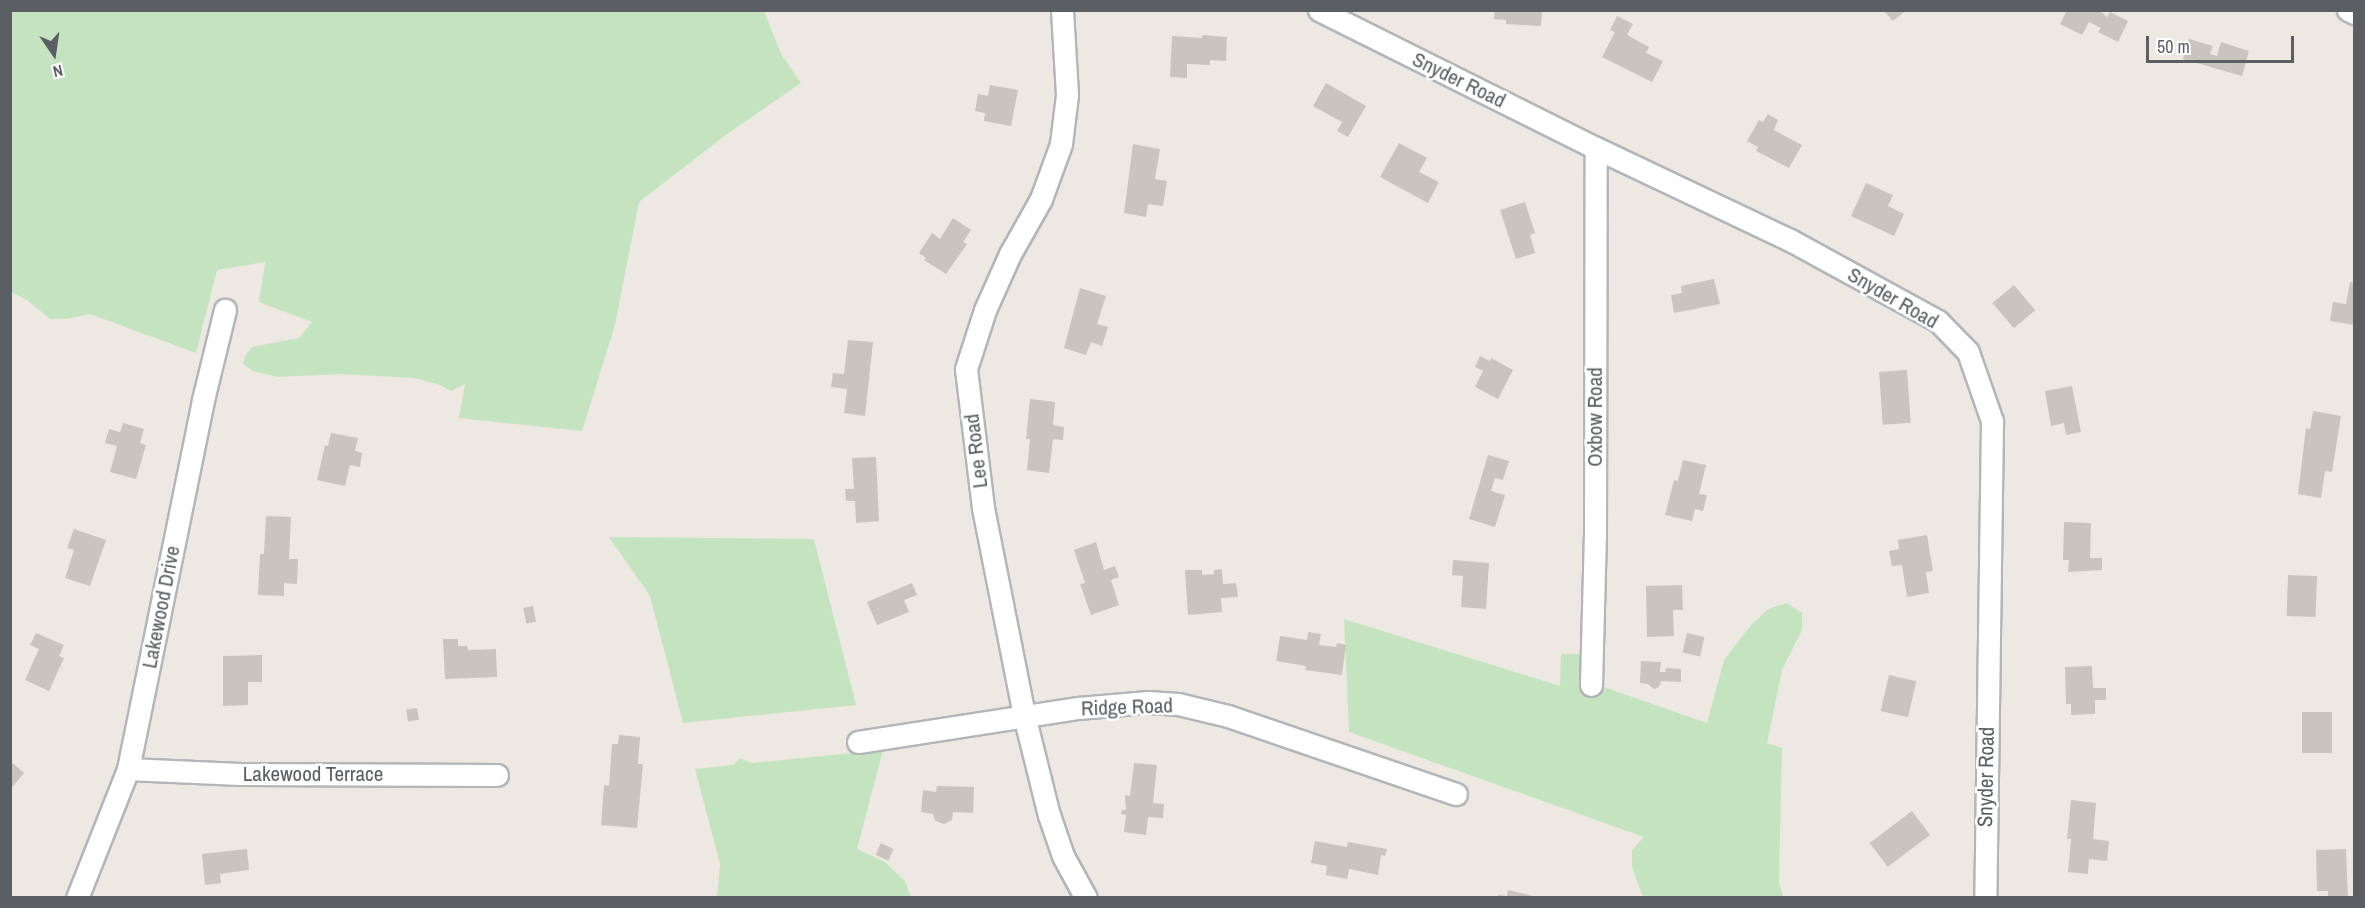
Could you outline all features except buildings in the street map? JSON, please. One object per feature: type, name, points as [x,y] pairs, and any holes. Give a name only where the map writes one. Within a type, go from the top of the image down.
[{"type":"street","name":"Lee Road","points":[[1062,10],[1067,95],[1061,144],[1041,199],[1010,254],[986,310],[966,369],[983,508],[1024,715],[1049,815],[1064,856],[1086,897]]},
{"type":"street","name":"Snyder Road","points":[[1319,10],[1596,148],[1810,251],[1938,321],[1968,352],[1992,421],[1985,897]]},
{"type":"street","points":[[2348,10],[2355,12]]},
{"type":"street","name":"Oxbow Road","points":[[1591,686],[1595,524],[1596,148]]},
{"type":"street","name":"Lakewood Drive","points":[[77,897],[128,769],[202,400],[225,310]]},
{"type":"street","name":"Ridge Road","points":[[858,742],[1024,715],[1119,703],[1178,704],[1228,716],[1456,794]]},
{"type":"street","name":"Lakewood Terrace","points":[[128,769],[240,774],[497,775]]},
{"type":"green space","points":[[11,10],[764,11],[781,54],[801,83],[727,134],[639,202],[615,325],[582,431],[459,418],[465,384],[451,391],[440,385],[414,378],[339,374],[278,377],[253,371],[243,364],[245,356],[252,347],[299,338],[312,322],[259,302],[265,262],[217,270],[196,353],[90,314],[67,319],[50,319],[27,300],[11,292]]},
{"type":"green space","points":[[609,537],[814,539],[856,705],[683,723],[650,596]]},
{"type":"green space","points":[[1787,603],[1802,613],[1802,630],[1782,670],[1767,743],[1782,748],[1779,882],[1783,897],[1647,897],[1642,895],[1632,867],[1632,850],[1644,837],[1349,732],[1344,619],[1560,686],[1561,654],[1598,654],[1598,685],[1707,723],[1724,660],[1751,625],[1768,609]]},
{"type":"green space","points":[[883,750],[857,849],[885,862],[905,881],[911,897],[717,897],[720,864],[695,769],[733,765],[740,758],[752,763]]}]
